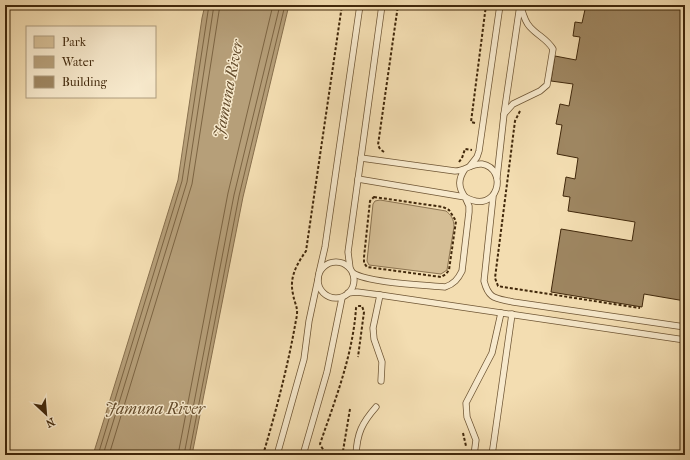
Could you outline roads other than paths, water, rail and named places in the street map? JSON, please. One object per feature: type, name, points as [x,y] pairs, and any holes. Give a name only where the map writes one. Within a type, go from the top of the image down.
[{"type":"lane","points":[[277,455],[304,359],[309,321],[325,246],[360,5]]},
{"type":"lane","points":[[303,455],[327,372],[342,298],[348,293],[354,284],[348,252],[382,5]]},
{"type":"lane","points":[[342,298],[325,295],[318,285],[318,276],[322,268],[333,262],[345,264],[358,276],[380,280],[445,287],[452,285],[458,279],[462,271],[469,212],[469,206],[460,186],[460,180],[467,168],[477,157],[479,151],[500,5]]},
{"type":"lane","points":[[520,5],[504,114],[496,188],[493,197],[484,281],[487,292],[494,297],[513,302],[685,327]]},
{"type":"lane","points":[[504,114],[513,104],[547,86],[554,49],[542,36],[531,28],[520,5]]},
{"type":"lane","points":[[361,158],[455,171],[476,164],[483,164],[494,171],[496,177]]},
{"type":"lane","points":[[358,179],[465,197],[476,202],[482,202],[493,197]]},
{"type":"lane","points":[[348,293],[357,292],[380,295],[685,340]]},
{"type":"lane","points":[[380,295],[373,328],[374,339],[382,362],[381,381]]},
{"type":"lane","points":[[474,455],[476,440],[467,417],[466,402],[492,353],[501,313]]},
{"type":"lane","points":[[492,455],[512,314]]},
{"type":"lane","points":[[356,455],[357,438],[362,425],[376,408]]},
{"type":"water","name":"Jamuna River","points":[[205,5],[289,5],[243,197],[192,455],[93,455],[178,180]]}]
